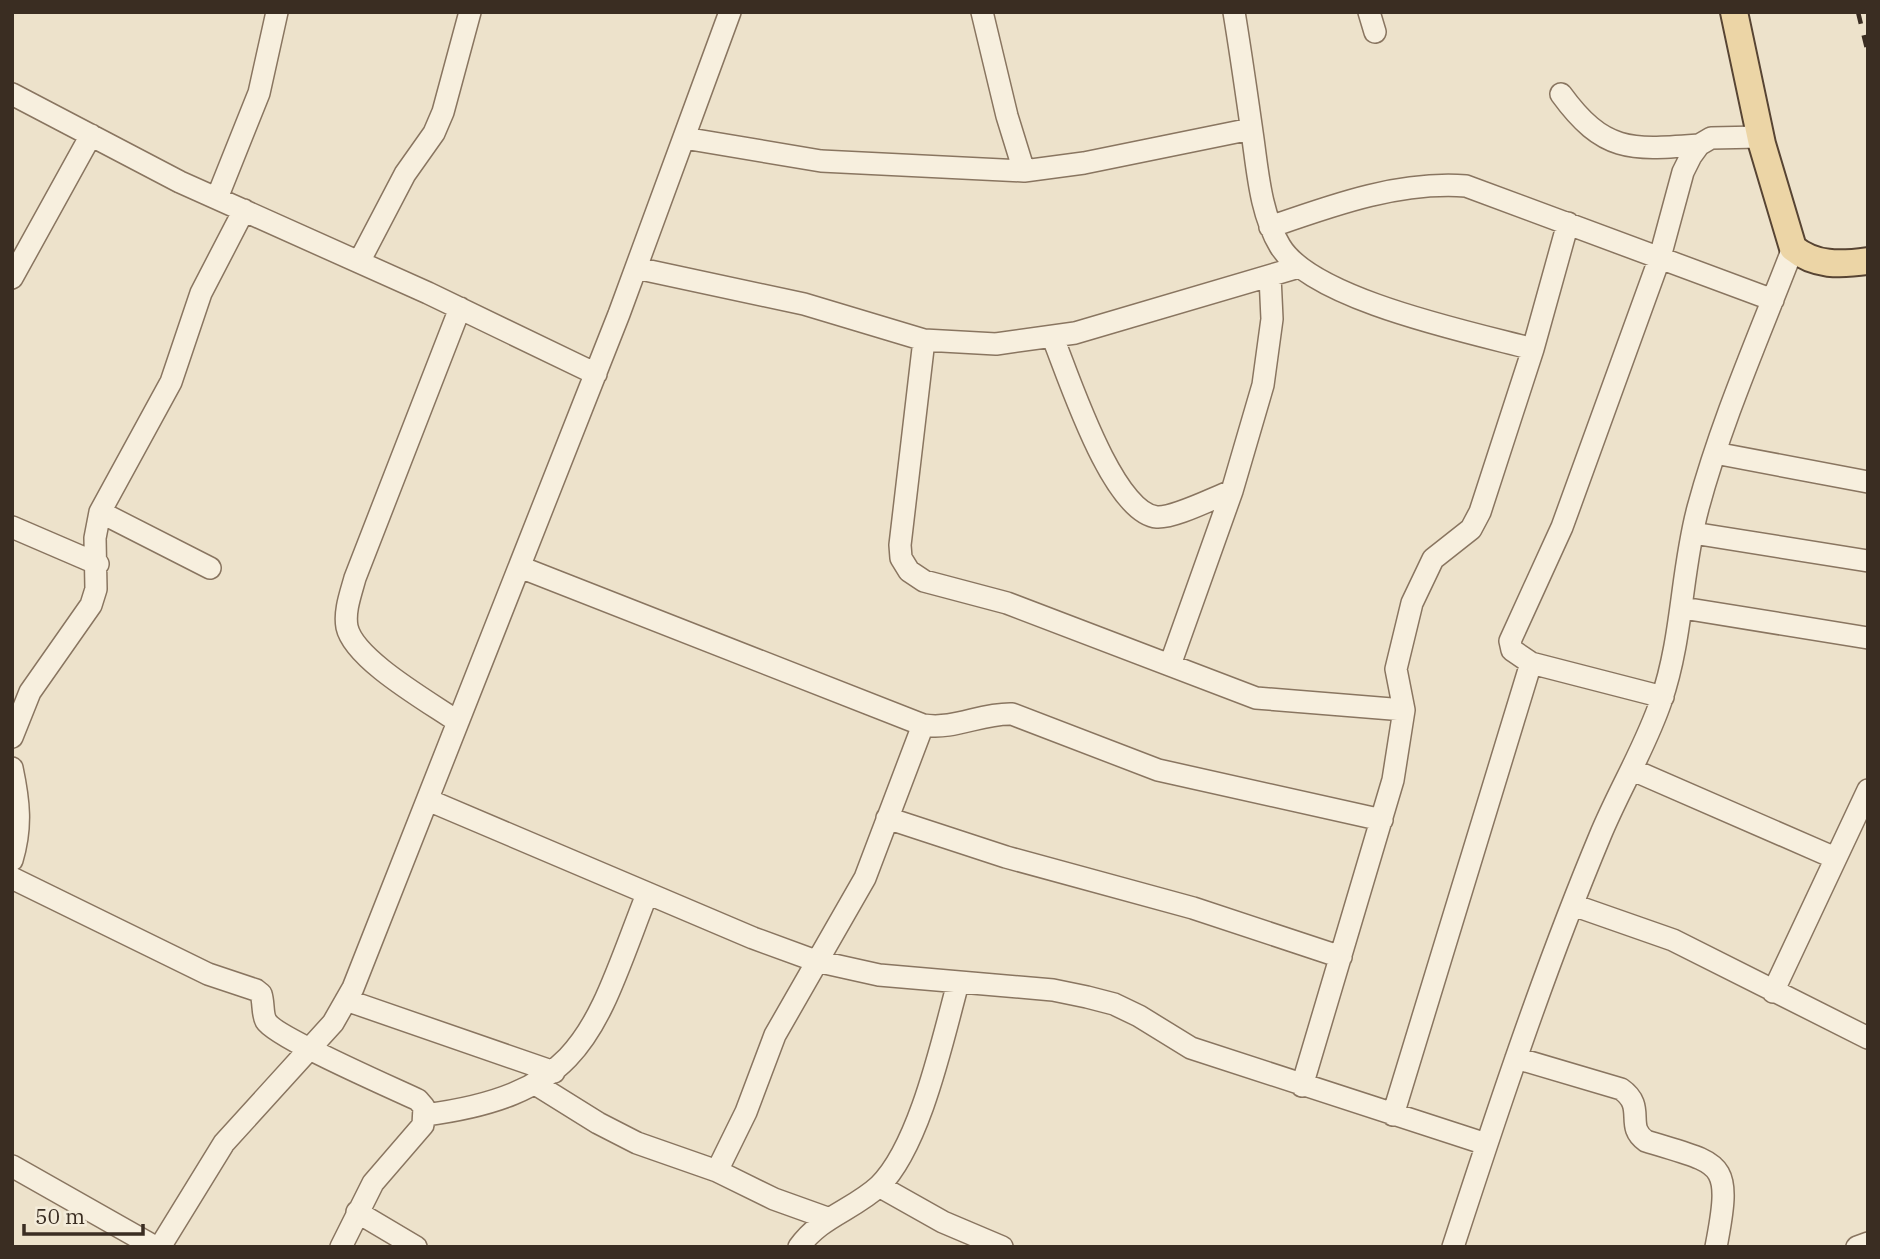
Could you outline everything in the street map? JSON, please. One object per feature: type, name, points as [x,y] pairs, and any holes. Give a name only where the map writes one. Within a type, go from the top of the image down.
[{"type":"main road","points":[[1734,12],[1760,136],[1793,248],[1806,259],[1826,263],[1868,261]]},
{"type":"street","points":[[217,198],[259,93],[277,12]]},
{"type":"street","points":[[359,262],[405,174],[434,133],[443,112],[470,12]]},
{"type":"street","points":[[12,1166],[158,1247],[224,1143],[333,1023],[346,1000],[428,800],[596,374],[730,12]]},
{"type":"street","points":[[982,12],[1007,116],[1024,171]]},
{"type":"street","points":[[1234,12],[1261,191],[1270,226],[1281,249],[1299,267],[1330,285],[1411,317],[1533,349]]},
{"type":"street","points":[[12,94],[217,198],[460,308],[596,374]]},
{"type":"street","points":[[1561,94],[1582,123],[1615,143],[1633,148],[1699,145],[1711,138],[1726,135],[1760,136]]},
{"type":"street","points":[[684,138],[821,161],[1024,171],[1084,163],[1251,129]]},
{"type":"street","points":[[12,278],[91,135]]},
{"type":"street","points":[[1663,697],[1531,663],[1512,650],[1512,631],[1562,527],[1660,257],[1683,172],[1699,145]]},
{"type":"street","points":[[1270,226],[1350,201],[1432,185],[1466,186],[1773,300]]},
{"type":"street","points":[[12,737],[21,688],[91,605],[96,589],[95,538],[100,512],[171,382],[201,293],[244,210]]},
{"type":"street","points":[[1302,1086],[1382,820],[1400,749],[1404,710],[1396,669],[1412,603],[1433,559],[1471,529],[1480,512],[1533,349],[1568,223]]},
{"type":"street","points":[[1453,1247],[1516,1058],[1573,905],[1601,834],[1633,770],[1663,697],[1684,608],[1693,533],[1715,453],[1793,248]]},
{"type":"street","points":[[636,268],[804,303],[924,340],[996,344],[1053,338],[1299,267]]},
{"type":"street","points":[[1170,665],[1232,491],[1270,350],[1270,276]]},
{"type":"street","points":[[458,722],[371,660],[353,641],[347,626],[348,603],[355,578],[460,308]]},
{"type":"street","points":[[1053,338],[1111,471],[1140,512],[1164,517],[1232,491]]},
{"type":"street","points":[[924,340],[900,545],[901,558],[909,571],[924,580],[1007,603],[1256,698],[1404,710]]},
{"type":"street","points":[[1715,453],[1868,482]]},
{"type":"street","points":[[100,512],[210,568]]},
{"type":"street","points":[[12,527],[97,564]]},
{"type":"street","points":[[1693,533],[1868,561]]},
{"type":"street","points":[[520,566],[923,725],[942,728],[961,725],[995,713],[1012,714],[1134,763],[1382,820]]},
{"type":"street","points":[[1684,608],[1868,638]]},
{"type":"street","points":[[1393,1115],[1531,663]]},
{"type":"street","points":[[717,1171],[751,1101],[775,1035],[865,878],[923,725]]},
{"type":"street","points":[[12,768],[20,806],[13,856]]},
{"type":"street","points":[[1633,770],[1835,858]]},
{"type":"street","points":[[1773,992],[1835,858],[1859,830],[1868,790]]},
{"type":"street","points":[[428,800],[647,894],[816,961],[879,975],[1053,990],[1114,1004],[1191,1048],[1486,1144]]},
{"type":"street","points":[[887,818],[1006,857],[1193,908],[1340,957]]},
{"type":"street","points":[[12,878],[188,965],[256,990],[261,994],[265,1020],[270,1026],[418,1100],[425,1115],[416,1137],[373,1183],[341,1247]]},
{"type":"street","points":[[425,1115],[492,1103],[545,1079],[573,1054],[587,1034],[616,973],[647,894]]},
{"type":"street","points":[[1573,905],[1673,940],[1868,1038]]},
{"type":"street","points":[[799,1247],[827,1218],[879,1186],[909,1137],[923,1100],[958,983]]},
{"type":"street","points":[[346,1000],[545,1079],[598,1123],[636,1143],[717,1171],[774,1199],[827,1218]]},
{"type":"street","points":[[1516,1058],[1621,1089],[1632,1097],[1636,1104],[1634,1127],[1638,1135],[1700,1156],[1716,1166],[1722,1181],[1723,1198],[1716,1247]]},
{"type":"street","points":[[879,1186],[943,1222],[1002,1247]]},
{"type":"street","points":[[357,1212],[416,1247]]},
{"type":"street","points":[[1857,1247],[1868,1243]]},
{"type":"railway","points":[[1858,12],[1868,53]]}]
